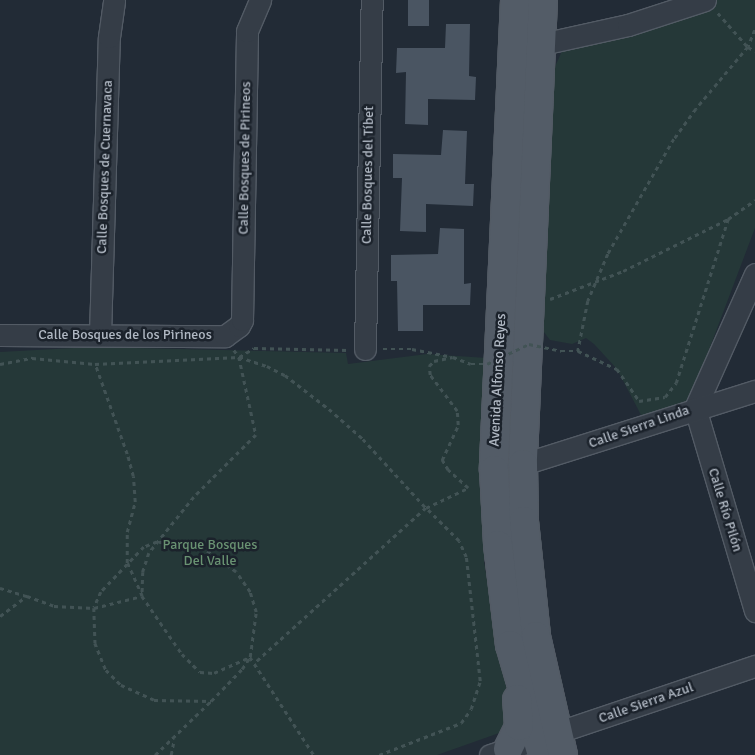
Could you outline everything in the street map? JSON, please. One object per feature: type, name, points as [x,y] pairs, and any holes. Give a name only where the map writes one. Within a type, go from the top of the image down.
[{"type":"main road","name":"Avenida Alfonso Reyes","points":[[515,0],[494,470],[498,545],[510,645],[550,746]]},
{"type":"main road","name":"Avenida Alfonso Reyes","points":[[543,0],[522,464],[528,585],[550,746]]},
{"type":"main road","points":[[499,752],[519,726],[510,645]]},
{"type":"street","name":"Calle Bosques de Cuernavaca","points":[[100,335],[109,37],[114,0]]},
{"type":"street","name":"Calle Bosques del Tíbet","points":[[365,349],[372,0]]},
{"type":"street","name":"Calle Bosques de Pirineos","points":[[242,320],[247,31],[255,2]]},
{"type":"street","points":[[542,44],[710,5]]},
{"type":"street","points":[[695,408],[755,274]]},
{"type":"street","name":"Calle Bosques de los Pirineos","points":[[0,335],[225,336],[233,332],[242,320]]},
{"type":"street","name":"Calle Sierra Linda","points":[[522,464],[755,390]]},
{"type":"street","name":"Calle Río Pilón","points":[[695,408],[755,611]]},
{"type":"street","name":"Calle Sierra Azul","points":[[499,752],[550,746],[755,666]]},
{"type":"path","points":[[710,5],[748,47],[755,51]]},
{"type":"path","points":[[578,351],[588,301],[600,278],[608,254],[674,139],[748,47],[755,30]]},
{"type":"path","points":[[546,300],[570,294],[600,278],[623,271],[728,219],[755,200]]},
{"type":"path","points":[[239,357],[254,348],[412,350],[453,357],[471,364],[487,364],[529,344],[561,351],[578,351],[616,369],[639,401],[665,397],[676,383],[728,219]]},
{"type":"path","points":[[142,596],[143,572],[150,553],[157,542],[194,496],[256,435],[239,357],[225,336]]},
{"type":"path","points":[[0,364],[32,358],[94,364],[239,357],[285,375],[364,439],[426,508],[459,541],[466,557],[480,681],[471,709],[461,724],[380,755]]},
{"type":"path","points":[[255,664],[426,508],[468,488],[448,470],[442,460],[458,425],[457,411],[430,375],[429,366],[434,361],[453,357]]},
{"type":"path","points":[[94,364],[127,454],[132,476],[135,502],[127,532],[127,563],[142,596],[182,654],[200,672],[214,673],[250,657]]},
{"type":"path","points":[[155,755],[211,701],[250,657],[256,612],[250,592],[236,572],[203,548],[157,542],[144,548],[127,563],[101,592],[94,608],[95,642],[106,670],[121,686],[154,700],[211,701]]},
{"type":"path","points":[[0,588],[54,606],[94,608],[142,596]]},
{"type":"path","points":[[0,616],[27,596]]},
{"type":"path","points":[[250,657],[314,755]]},
{"type":"path","points":[[171,755],[174,737]]},
{"type":"green space","points":[[716,0],[755,0],[755,228],[687,408],[653,423],[641,415],[617,369],[594,344],[586,338],[572,344],[550,340],[541,328],[554,69],[562,51],[694,11]]},
{"type":"green space","name":"Parque Bosques Del Valle","points":[[92,347],[346,353],[348,364],[427,354],[487,358],[484,562],[511,715],[502,732],[437,755],[0,755],[0,352]]},
{"type":"building","points":[[408,0],[429,0],[429,26],[408,26]]},
{"type":"building","points":[[446,24],[470,24],[469,76],[476,77],[475,100],[428,99],[428,125],[405,124],[406,72],[396,73],[397,48],[445,48]]},
{"type":"building","points":[[443,130],[467,131],[465,184],[474,184],[473,206],[426,204],[426,232],[400,231],[402,178],[393,178],[393,154],[441,155]]},
{"type":"building","points":[[440,228],[464,229],[464,284],[471,283],[470,305],[423,305],[423,331],[398,331],[397,281],[391,281],[391,255],[438,254]]}]
